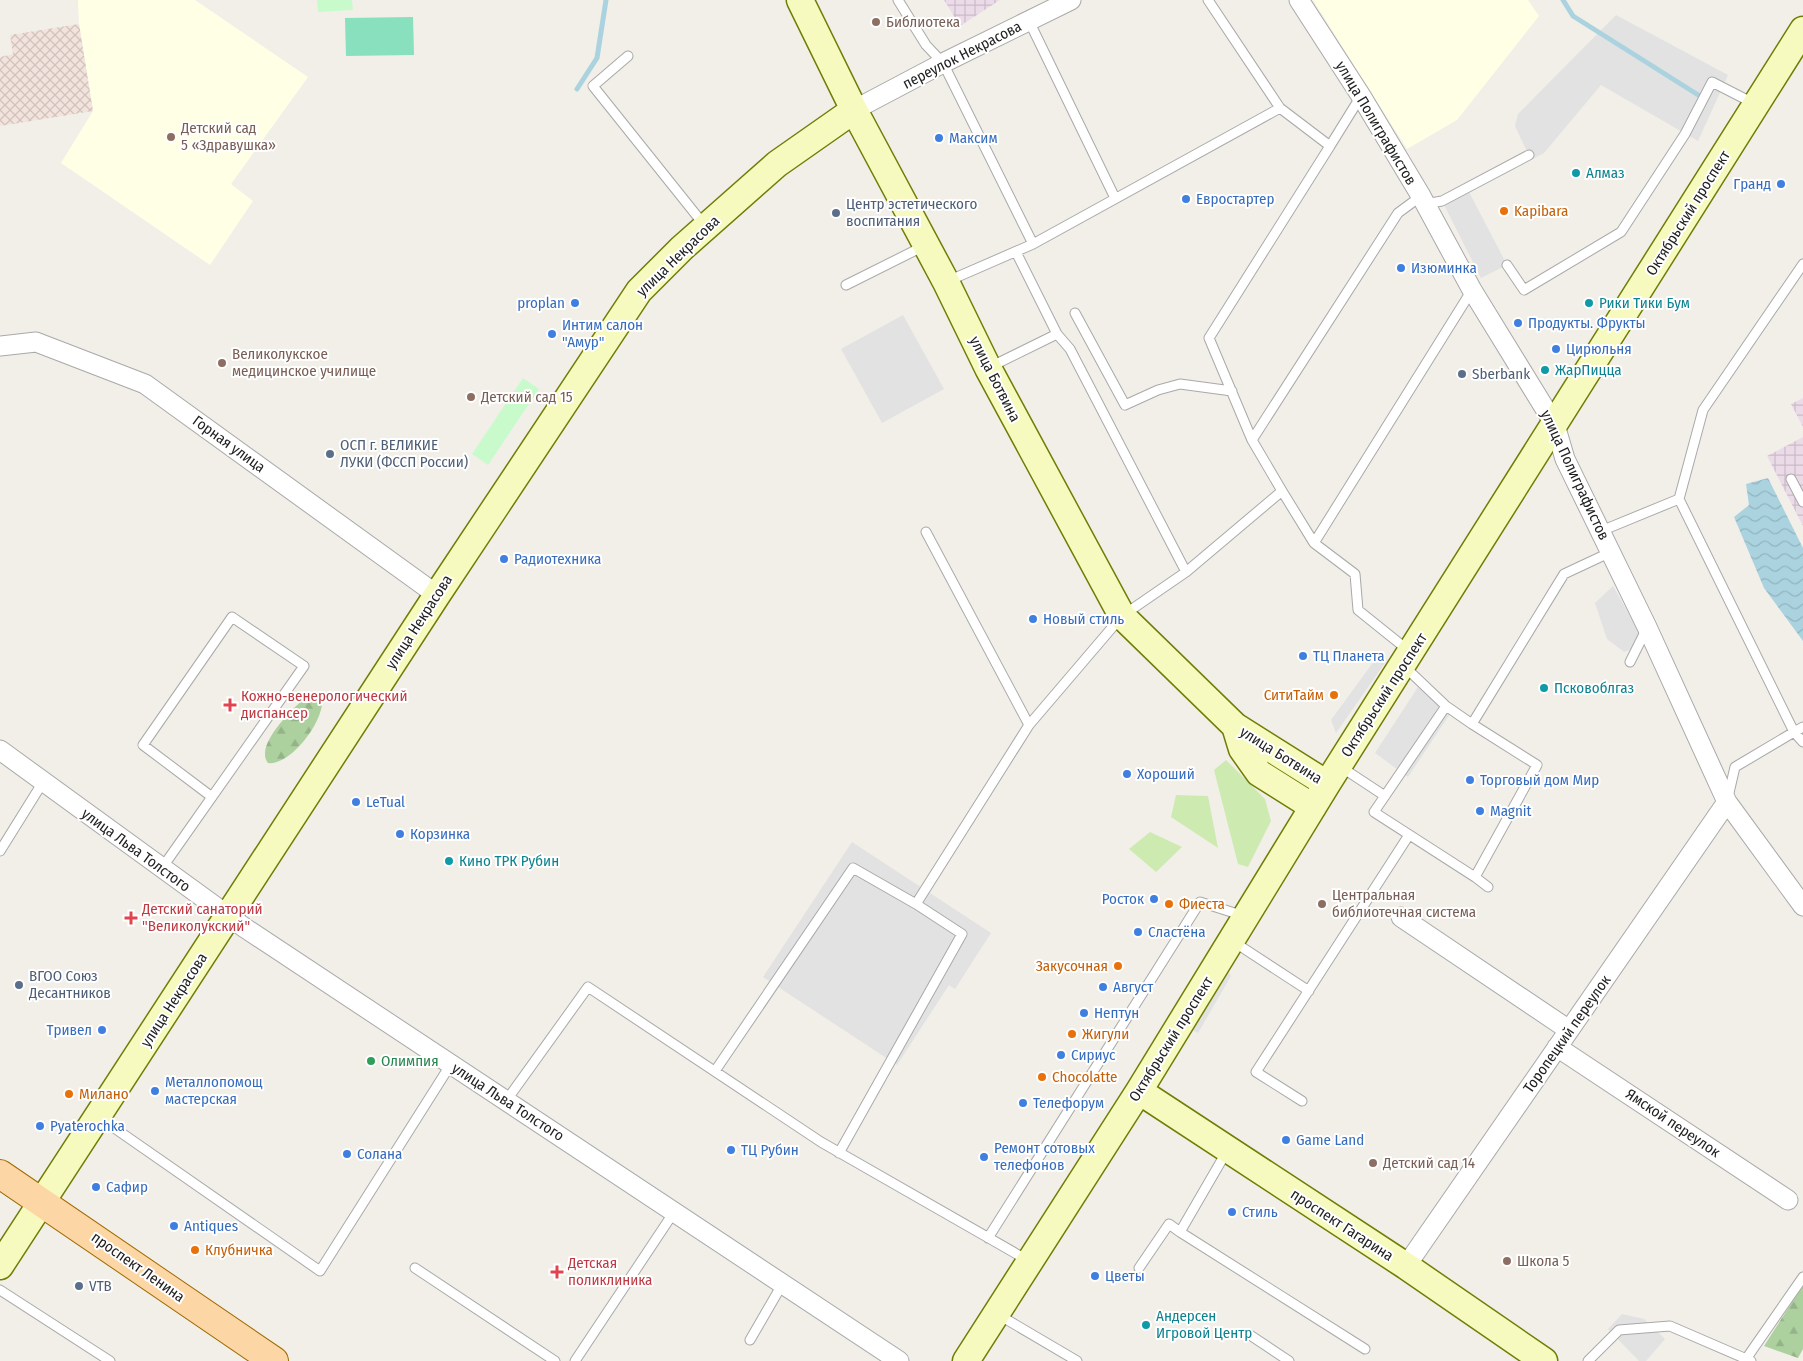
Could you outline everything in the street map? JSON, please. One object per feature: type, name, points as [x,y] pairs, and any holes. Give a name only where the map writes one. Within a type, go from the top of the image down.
[{"type":"main road","name":"проспект Ленина","points":[[0,1174],[274,1361]]},
{"type":"street","name":"улица Ботвина","points":[[800,0],[854,110],[946,282],[988,368],[1122,616],[1235,726],[1333,775]]},
{"type":"street","name":"переулок Некрасова","points":[[854,110],[943,63],[1071,0]]},
{"type":"street","name":"улица Полиграфистов","points":[[1299,0],[1361,96],[1423,200],[1472,290],[1555,425],[1565,459],[1647,627],[1727,802],[1803,906]]},
{"type":"street","name":"Октябрьский проспект","points":[[966,1361],[1139,1091],[1313,806],[1803,30]]},
{"type":"street","name":"улица Некрасова","points":[[0,1266],[437,595],[639,291],[777,164],[854,110]]},
{"type":"street","name":"Горная улица","points":[[0,346],[36,342],[145,384],[437,595]]},
{"type":"street","name":"улица Ботвина","points":[[1235,726],[1242,749],[1259,773],[1313,806]]},
{"type":"street","name":"улица Льва Толстого","points":[[0,750],[228,916],[899,1361]]},
{"type":"street","name":"Торопецкий переулок","points":[[1406,1266],[1493,1133],[1557,1047],[1727,802]]},
{"type":"street","points":[[1401,918],[1569,1030]]},
{"type":"street","name":"Ямской переулок","points":[[1557,1047],[1788,1200]]},
{"type":"street","name":"проспект Гагарина","points":[[1139,1091],[1406,1266],[1544,1361]]},
{"type":"lane","points":[[898,0],[926,45],[943,63],[1034,244]]},
{"type":"lane","points":[[1208,0],[1280,108],[1330,146]]},
{"type":"lane","points":[[1029,21],[1116,198]]},
{"type":"lane","points":[[628,56],[593,86],[706,228]]},
{"type":"lane","points":[[1507,265],[1524,290],[1621,232],[1685,134],[1712,82],[1756,105]]},
{"type":"lane","points":[[1361,96],[1209,338],[1252,440],[1314,543],[1356,574],[1358,610],[1407,659],[1446,706],[1537,765],[1475,877]]},
{"type":"lane","points":[[946,282],[1034,244],[1280,108]]},
{"type":"lane","points":[[1252,440],[1398,213],[1423,200],[1442,201],[1529,155]]},
{"type":"lane","points":[[846,285],[926,245]]},
{"type":"lane","points":[[1016,252],[1057,334],[1070,349],[1186,572]]},
{"type":"lane","points":[[1803,264],[1704,410],[1679,498],[1794,732],[1803,742]]},
{"type":"lane","points":[[1314,543],[1472,290]]},
{"type":"lane","points":[[1075,313],[1125,404],[1158,390],[1180,384],[1232,391]]},
{"type":"lane","points":[[988,368],[1057,334]]},
{"type":"lane","points":[[1791,479],[1803,502]]},
{"type":"lane","points":[[916,904],[1029,725],[1122,616],[1186,572],[1282,491]]},
{"type":"lane","points":[[1601,532],[1679,498]]},
{"type":"lane","points":[[926,532],[1029,725]]},
{"type":"lane","points":[[1472,724],[1564,574],[1611,552]]},
{"type":"lane","points":[[162,868],[212,797],[304,666],[232,617],[143,745],[212,797]]},
{"type":"lane","points":[[1630,662],[1647,627]]},
{"type":"lane","points":[[1446,706],[1374,812],[1488,887]]},
{"type":"lane","points":[[1727,802],[1735,767],[1803,727]]},
{"type":"lane","points":[[1333,775],[1385,796]]},
{"type":"lane","points":[[0,851],[43,782]]},
{"type":"lane","points":[[1302,1101],[1256,1072],[1409,835]]},
{"type":"lane","points":[[715,1071],[854,868],[916,904],[962,934],[839,1153]]},
{"type":"lane","points":[[988,1238],[1200,902],[1246,916]]},
{"type":"lane","points":[[1232,941],[1309,990]]},
{"type":"lane","points":[[506,1101],[588,987],[839,1153],[1030,1262]]},
{"type":"lane","points":[[98,1117],[320,1271],[450,1064]]},
{"type":"lane","points":[[1180,1232],[1227,1150]]},
{"type":"lane","points":[[575,1361],[674,1212]]},
{"type":"lane","points":[[1139,1268],[1168,1224],[1365,1349]]},
{"type":"lane","points":[[415,1268],[555,1361]]},
{"type":"lane","points":[[1588,1361],[1618,1330],[1670,1326],[1748,1360],[1803,1277]]},
{"type":"lane","points":[[750,1340],[783,1283]]},
{"type":"lane","points":[[0,1290],[110,1361]]},
{"type":"lane","points":[[997,1314],[1077,1361]]},
{"type":"lane","points":[[1250,1335],[1289,1361]]},
{"type":"shaded area","name":"Детский сад 5 «Здравушка»","points":[[78,0],[195,0],[308,77],[231,184],[253,201],[210,265],[61,163],[93,111],[79,24]]},
{"type":"shaded area","points":[[944,0],[1000,0],[960,26]]},
{"type":"shaded area","points":[[1313,0],[1528,0],[1539,16],[1457,120],[1407,149]]},
{"type":"shaded area","points":[[1616,15],[1728,75],[1698,141],[1601,85],[1544,153],[1531,160],[1515,126],[1518,114]]},
{"type":"shaded area","points":[[79,24],[93,111],[0,126],[0,57],[13,54],[10,35]]},
{"type":"shaded area","points":[[1468,190],[1507,265],[1481,278],[1442,201]]},
{"type":"shaded area","points":[[903,315],[944,389],[882,423],[841,349]]},
{"type":"shaded area","points":[[1803,398],[1803,427],[1791,404]]},
{"type":"shaded area","points":[[1803,437],[1803,526],[1767,456]]},
{"type":"shaded area","points":[[1613,586],[1646,644],[1624,652],[1607,639],[1595,603]]},
{"type":"shaded area","points":[[1380,653],[1387,660],[1336,733],[1331,720]]},
{"type":"shaded area","points":[[1418,687],[1450,714],[1408,777],[1375,753]]},
{"type":"shaded area","points":[[852,842],[991,933],[955,989],[949,985],[897,1065],[763,977]]},
{"type":"shaded area","points":[[1225,966],[1231,976],[1198,1033],[1187,1027]]},
{"type":"shaded area","points":[[1622,1314],[1644,1319],[1665,1339],[1646,1361],[1639,1361],[1608,1329]]},
{"type":"green space","points":[[317,0],[352,0],[353,10],[318,12]]},
{"type":"green space","points":[[413,17],[414,55],[346,56],[345,18]]},
{"type":"green space","points":[[523,378],[539,389],[488,465],[472,454]]},
{"type":"green space","points":[[311,692],[319,692],[322,700],[321,710],[316,723],[299,747],[289,756],[278,762],[268,763],[265,755],[272,735],[288,715]]},
{"type":"green space","points":[[1226,760],[1265,799],[1271,821],[1248,867],[1238,864],[1214,770]]},
{"type":"green space","points":[[1176,795],[1208,796],[1218,848],[1171,817]]},
{"type":"green space","points":[[1150,832],[1182,847],[1156,872],[1129,849]]},
{"type":"green space","points":[[1803,1285],[1803,1349],[1798,1358],[1764,1346]]},
{"type":"water","points":[[1768,478],[1803,548],[1803,641],[1764,588],[1734,517],[1749,505],[1746,484]]},
{"type":"waterway","points":[[577,89],[597,58],[606,0]]},
{"type":"waterway","points":[[1563,0],[1573,16],[1703,98]]},
{"type":"place","name":"Библиотека","points":[[876,22]]},
{"type":"place","name":"Детский сад 5 «Здравушка»","points":[[171,137]]},
{"type":"place","name":"Максим","points":[[939,138]]},
{"type":"place","name":"Алмаз","points":[[1576,173]]},
{"type":"place","name":"Гранд","points":[[1781,184]]},
{"type":"place","name":"Евростартер","points":[[1186,199]]},
{"type":"place","name":"Kapibara","points":[[1504,211]]},
{"type":"place","name":"Центр эстетического воспитания","points":[[836,213]]},
{"type":"place","name":"Изюминка","points":[[1401,268]]},
{"type":"place","name":"proplan","points":[[575,303]]},
{"type":"place","name":"Рики Тики Бум","points":[[1589,303]]},
{"type":"place","name":"Продукты. Фрукты","points":[[1518,323]]},
{"type":"place","name":"Интим салон \"Амур\"","points":[[552,334]]},
{"type":"place","name":"Цирюльня","points":[[1556,349]]},
{"type":"place","name":"Великолукское медицинское училище","points":[[222,363]]},
{"type":"place","name":"ЖарПицца","points":[[1545,370]]},
{"type":"place","name":"Sberbank","points":[[1462,374]]},
{"type":"place","name":"Детский сад 15","points":[[471,397]]},
{"type":"place","name":"ОСП г. ВЕЛИКИЕ ЛУКИ (ФССП России)","points":[[330,454]]},
{"type":"place","name":"Радиотехника","points":[[504,559]]},
{"type":"place","name":"Новый стиль","points":[[1033,619]]},
{"type":"place","name":"ТЦ Планета","points":[[1303,656]]},
{"type":"place","name":"Псковоблгаз","points":[[1544,688]]},
{"type":"place","name":"СитиТайм","points":[[1334,695]]},
{"type":"place","name":"Кожно-венерологический диспансер","points":[[230,705]]},
{"type":"place","name":"Хороший","points":[[1127,774]]},
{"type":"place","name":"Торговый дом Мир","points":[[1470,780]]},
{"type":"place","name":"LeTual","points":[[356,802]]},
{"type":"place","name":"Magnit","points":[[1480,811]]},
{"type":"place","name":"Корзинка","points":[[400,834]]},
{"type":"place","name":"Кино ТРК Рубин","points":[[449,861]]},
{"type":"place","name":"Росток","points":[[1154,899]]},
{"type":"place","name":"Фиеста","points":[[1169,904]]},
{"type":"place","name":"Центральная библиотечная система","points":[[1322,904]]},
{"type":"place","name":"Детский санаторий \"Великолукский\"","points":[[131,918]]},
{"type":"place","name":"Сластёна","points":[[1138,932]]},
{"type":"place","name":"Закусочная","points":[[1118,966]]},
{"type":"place","name":"ВГОО Союз Десантников","points":[[19,985]]},
{"type":"place","name":"Август","points":[[1103,987]]},
{"type":"place","name":"Нептун","points":[[1084,1013]]},
{"type":"place","name":"Тривел","points":[[102,1030]]},
{"type":"place","name":"Жигули","points":[[1072,1034]]},
{"type":"place","name":"Сириус","points":[[1061,1055]]},
{"type":"place","name":"Олимпия","points":[[371,1061]]},
{"type":"place","name":"Chocolatte","points":[[1042,1077]]},
{"type":"place","name":"Металлопомощ мастерская","points":[[155,1091]]},
{"type":"place","name":"Милано","points":[[69,1094]]},
{"type":"place","name":"Телефорум","points":[[1023,1103]]},
{"type":"place","name":"Pyaterochka","points":[[40,1126]]},
{"type":"place","name":"Game Land","points":[[1286,1140]]},
{"type":"place","name":"ТЦ Рубин","points":[[731,1150]]},
{"type":"place","name":"Солана","points":[[347,1154]]},
{"type":"place","name":"Ремонт сотовых телефонов","points":[[984,1157]]},
{"type":"place","name":"Детский сад 14","points":[[1373,1163]]},
{"type":"place","name":"Сафир","points":[[96,1187]]},
{"type":"place","name":"Стиль","points":[[1232,1212]]},
{"type":"place","name":"Antiques","points":[[174,1226]]},
{"type":"place","name":"Клубничка","points":[[195,1250]]},
{"type":"place","name":"Школа 5","points":[[1507,1261]]},
{"type":"place","name":"Детская поликлиника","points":[[557,1272]]},
{"type":"place","name":"Цветы","points":[[1095,1276]]},
{"type":"place","name":"VTB","points":[[79,1286]]},
{"type":"place","name":"Андерсен Игровой Центр","points":[[1146,1325]]}]
